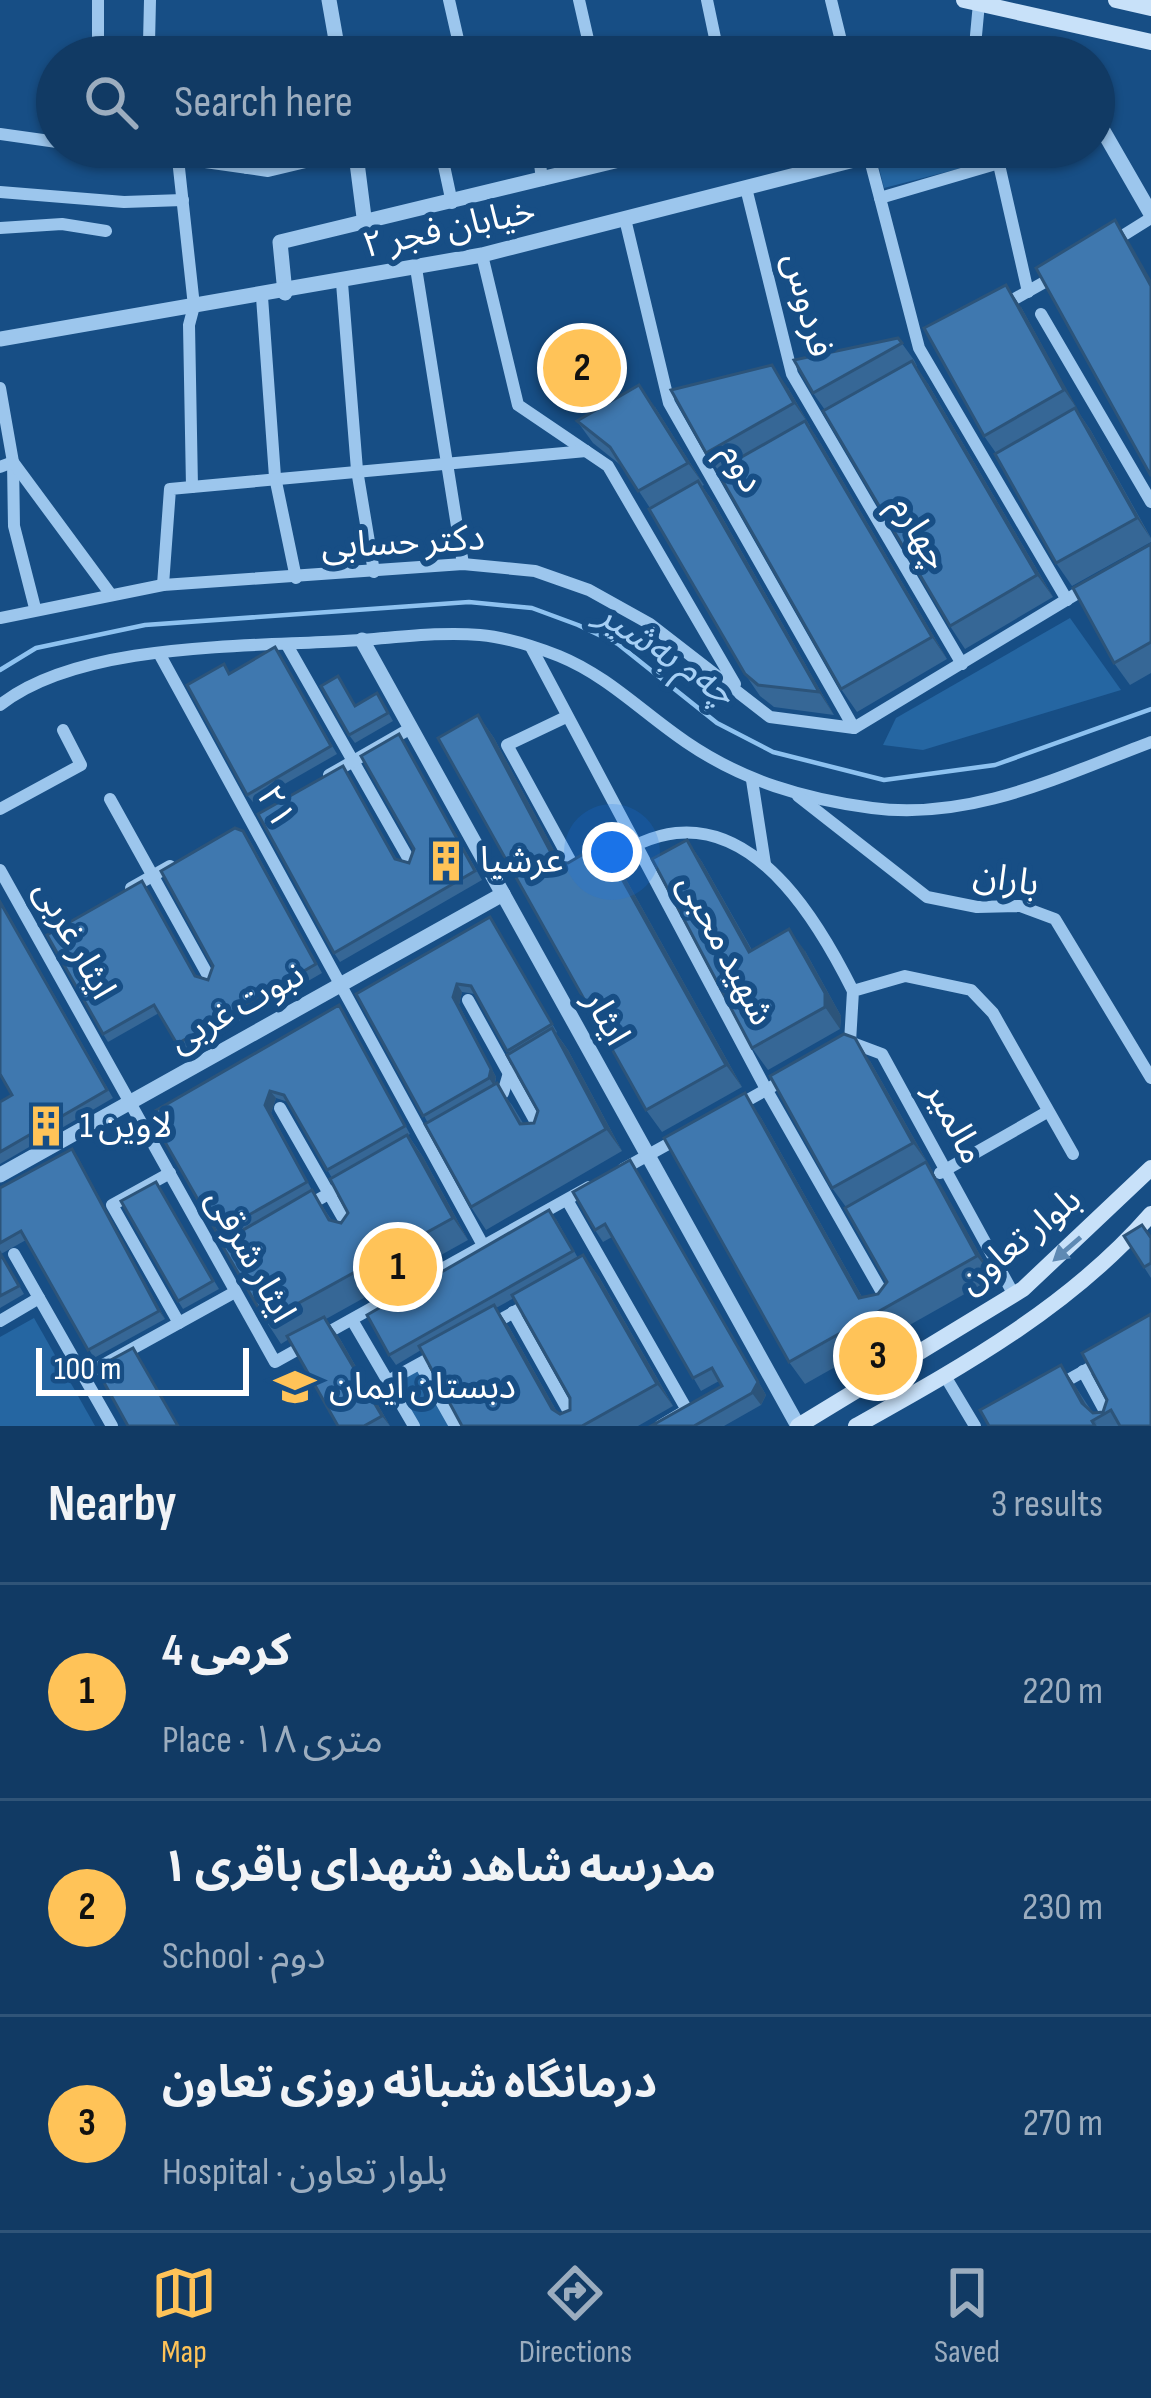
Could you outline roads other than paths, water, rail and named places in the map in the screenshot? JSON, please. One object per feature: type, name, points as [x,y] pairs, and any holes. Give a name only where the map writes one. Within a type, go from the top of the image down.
[{"type":"main road","points":[[1116,0],[1151,8]]},
{"type":"main road","points":[[971,2],[1151,42]]},
{"type":"main road","name":"بلوار تعاون","points":[[798,1426],[1014,1294],[1151,1168]]},
{"type":"main road","name":"بلوار تعاون","points":[[856,1426],[945,1376],[1092,1274],[1151,1214]]},
{"type":"street","points":[[98,0],[98,36]]},
{"type":"street","points":[[149,36],[150,0]]},
{"type":"street","points":[[329,0],[335,36]]},
{"type":"street","points":[[449,0],[457,36]]},
{"type":"street","points":[[579,0],[587,36]]},
{"type":"street","points":[[707,0],[715,36]]},
{"type":"street","points":[[831,0],[840,36]]},
{"type":"street","points":[[971,2],[973,36]]},
{"type":"street","points":[[0,134],[36,139]]},
{"type":"street","points":[[1090,255],[1151,216],[1115,153]]},
{"type":"street","points":[[179,168],[194,306],[189,326],[192,487]]},
{"type":"street","points":[[247,168],[279,168]]},
{"type":"street","points":[[358,168],[365,226]]},
{"type":"street","points":[[444,168],[452,203]]},
{"type":"street","points":[[541,168],[542,180]]},
{"type":"street","points":[[285,293],[280,242],[365,226],[580,168]]},
{"type":"street","name":"خیابان فجر ۲","points":[[0,339],[285,293],[482,255],[823,168]]},
{"type":"street","points":[[872,168],[920,348],[1066,600]]},
{"type":"street","points":[[880,198],[982,168]]},
{"type":"street","points":[[1000,168],[1028,292]]},
{"type":"street","name":"فردوس","points":[[746,188],[792,374],[825,431]]},
{"type":"street","points":[[0,192],[124,202],[183,200]]},
{"type":"street","name":"دوم","points":[[625,219],[669,403],[854,728]]},
{"type":"street","points":[[0,228],[62,224],[106,231]]},
{"type":"street","points":[[482,255],[518,405],[608,466],[739,692]]},
{"type":"street","points":[[416,268],[464,564]]},
{"type":"street","points":[[992,311],[1069,268]]},
{"type":"street","points":[[342,283],[357,470],[374,572]]},
{"type":"street","points":[[262,297],[275,477],[296,578]]},
{"type":"street","points":[[1041,314],[1151,502]]},
{"type":"street","points":[[898,352],[938,338]]},
{"type":"street","points":[[771,379],[813,370]]},
{"type":"street","points":[[913,381],[931,370]]},
{"type":"street","points":[[0,388],[14,526],[35,608]]},
{"type":"street","points":[[669,403],[689,398]]},
{"type":"street","points":[[1082,424],[1100,414]]},
{"type":"street","points":[[807,441],[842,422]]},
{"type":"street","name":"چهارم","points":[[825,431],[962,664]]},
{"type":"street","points":[[164,585],[170,489],[586,451]]},
{"type":"street","points":[[6,464],[109,592]]},
{"type":"street","points":[[994,474],[1011,464]]},
{"type":"street","points":[[699,499],[735,479]]},
{"type":"street","points":[[644,530],[663,520]]},
{"type":"street","name":"دکتر حسابی","points":[[0,618],[109,592],[164,585],[464,564],[536,571],[590,590],[650,624],[770,717],[854,728]]},
{"type":"street","points":[[854,728],[1100,580]]},
{"type":"street","points":[[0,705],[58,676],[160,655],[481,635],[560,656],[620,689],[686,742],[752,780],[796,795],[877,809],[934,809],[1003,799],[1151,742]]},
{"type":"street","name":"ایثار","points":[[362,640],[798,1426]]},
{"type":"street","points":[[287,645],[411,863]]},
{"type":"street","name":"شهید محبی","points":[[531,647],[766,1089],[890,1307]]},
{"type":"street","name":"۲۱","points":[[160,655],[484,1246]]},
{"type":"street","points":[[566,717],[507,745],[578,876],[634,845],[682,832],[765,864],[804,906],[853,991],[850,1042],[834,1052]]},
{"type":"street","points":[[319,781],[411,728]]},
{"type":"street","points":[[0,809],[82,765],[63,730]]},
{"type":"street","points":[[752,780],[765,864]]},
{"type":"street","name":"باران","points":[[796,795],[927,897],[976,907],[1020,906],[1055,920],[1151,1078]]},
{"type":"street","points":[[110,799],[210,979]]},
{"type":"street","points":[[229,832],[266,812]]},
{"type":"street","points":[[115,897],[191,854]]},
{"type":"street","name":"ایثار غربی","points":[[0,870],[130,1102]]},
{"type":"street","name":"نبوت غربی","points":[[0,1175],[503,894]]},
{"type":"street","points":[[39,939],[58,929]]},
{"type":"street","points":[[853,991],[905,976],[971,990],[993,1012],[1073,1154]]},
{"type":"street","points":[[468,1000],[544,1137]]},
{"type":"street","points":[[562,1042],[579,1031]]},
{"type":"street","name":"مالمیر","points":[[850,1042],[882,1054],[1014,1294]]},
{"type":"street","points":[[483,1105],[503,1093],[509,1073],[544,1052]]},
{"type":"street","points":[[727,1111],[800,1070]]},
{"type":"street","name":"ایثار شرقی","points":[[130,1102],[275,1362],[352,1320]]},
{"type":"street","points":[[280,1108],[353,1236]]},
{"type":"street","points":[[925,1181],[1047,1112]]},
{"type":"street","points":[[406,1150],[444,1128]]},
{"type":"street","points":[[414,1426],[352,1320],[687,1133]]},
{"type":"street","points":[[292,1215],[368,1172]]},
{"type":"street","points":[[170,1173],[112,1205],[179,1323]]},
{"type":"street","points":[[567,1200],[688,1410],[660,1426]]},
{"type":"street","points":[[844,1227],[865,1215]]},
{"type":"street","points":[[215,1257],[234,1246]]},
{"type":"street","points":[[14,1253],[112,1426]]},
{"type":"street","points":[[585,1272],[603,1262]]},
{"type":"street","points":[[82,1376],[235,1292]]},
{"type":"street","points":[[476,1333],[549,1292]]},
{"type":"street","points":[[0,1321],[40,1298]]},
{"type":"street","points":[[513,1312],[577,1426]]},
{"type":"street","points":[[388,1381],[457,1343]]},
{"type":"street","points":[[1043,1393],[1117,1353]]},
{"type":"street","points":[[420,1364],[455,1426]]},
{"type":"street","points":[[1083,1371],[1113,1426]]},
{"type":"street","points":[[945,1376],[975,1426]]},
{"type":"waterway","name":"چەم بەشیر","points":[[0,670],[36,648],[145,625],[469,602],[532,608],[578,625],[618,644],[717,723],[773,752],[884,780],[995,765],[1151,709]]},
{"type":"place","name":"مدرسه شاهد شهدای باقری ۱","points":[[582,368]]},
{"type":"place","name":"عرشیا","points":[[446,861]]},
{"type":"place","name":"لاوین 1","points":[[46,1126]]},
{"type":"place","name":"کرمی 4","points":[[398,1267]]},
{"type":"place","name":"درمانگاه شبانه روزی تعاون","points":[[878,1356]]},
{"type":"place","name":"دبستان ایمان","points":[[295,1387]]}]
